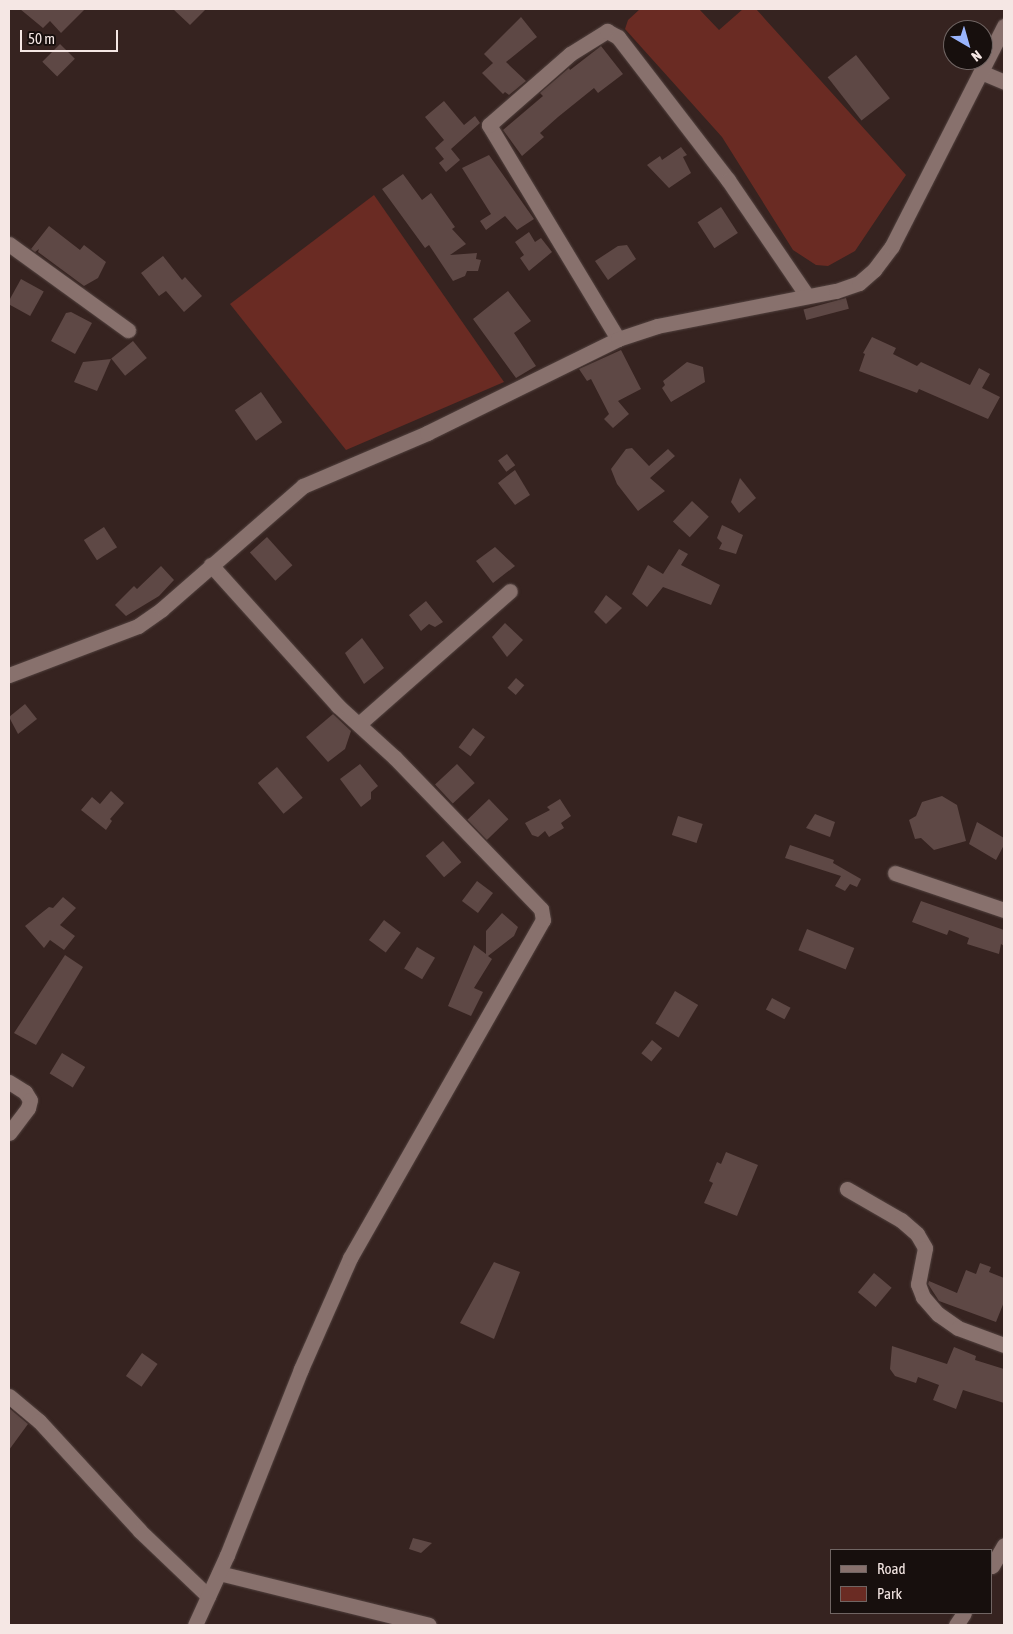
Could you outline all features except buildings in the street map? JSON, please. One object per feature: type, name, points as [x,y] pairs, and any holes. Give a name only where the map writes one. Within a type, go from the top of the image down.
[{"type":"street","points":[[9,674],[138,626],[162,609],[303,486],[445,424],[618,339],[676,322],[807,296],[859,283],[884,258],[1004,26]]},
{"type":"street","points":[[618,339],[488,125],[570,54],[607,31],[618,37],[728,180],[807,296]]},
{"type":"street","points":[[981,72],[1004,82]]},
{"type":"street","points":[[9,244],[128,330]]},
{"type":"street","points":[[195,1625],[219,1573],[301,1369],[350,1258],[543,920],[541,909],[359,724],[338,706],[211,565]]},
{"type":"street","points":[[359,724],[510,591]]},
{"type":"street","points":[[895,873],[1004,910]]},
{"type":"street","points":[[9,1082],[25,1092],[30,1100],[28,1108],[9,1133]]},
{"type":"street","points":[[847,1189],[901,1220],[918,1234],[925,1248],[918,1284],[923,1297],[938,1314],[958,1328],[1004,1346]]},
{"type":"street","points":[[9,1396],[39,1421],[154,1544],[208,1596]]},
{"type":"street","points":[[993,1564],[1004,1545]]},
{"type":"street","points":[[219,1573],[429,1625]]},
{"type":"street","points":[[956,1625],[963,1614]]},
{"type":"green space","points":[[640,9],[699,9],[719,30],[743,9],[756,9],[906,175],[855,251],[828,266],[816,265],[793,250],[722,137],[625,29],[628,20]]},
{"type":"green space","points":[[374,195],[504,382],[346,450],[230,304]]}]
